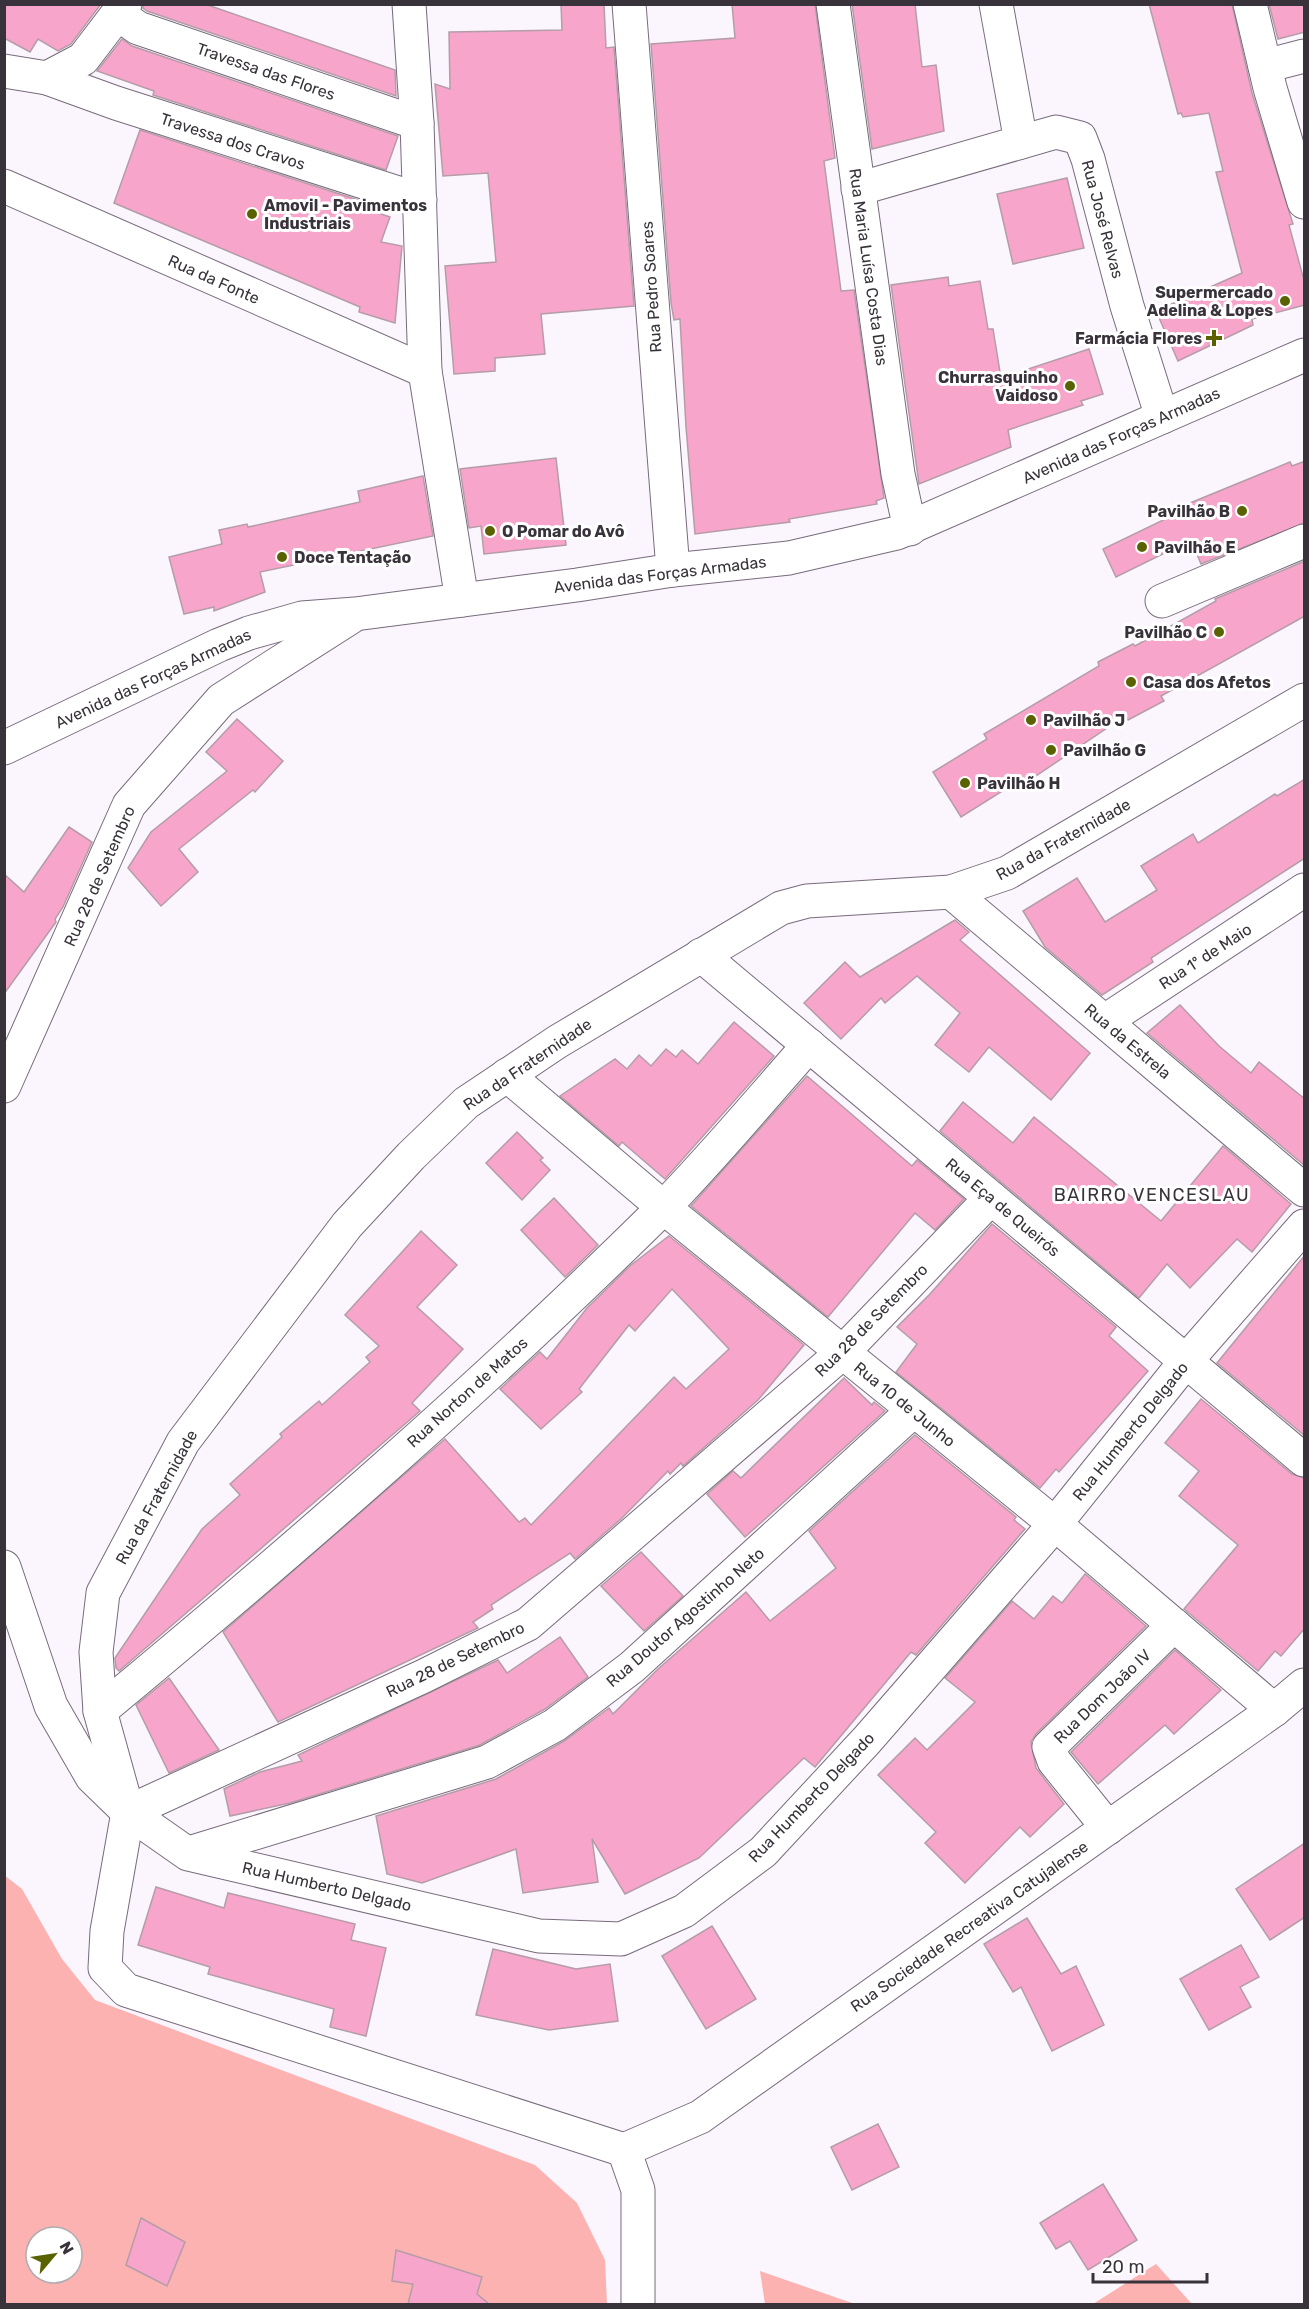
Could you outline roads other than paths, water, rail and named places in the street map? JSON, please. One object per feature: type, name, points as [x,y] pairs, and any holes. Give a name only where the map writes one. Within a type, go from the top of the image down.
[{"type":"street","points":[[409,4],[417,123],[425,371],[462,600]]},
{"type":"street","name":"Rua Pedro Soares","points":[[629,4],[673,570]]},
{"type":"street","name":"Rua Maria Luísa Costa Dias","points":[[833,4],[898,474],[910,529]]},
{"type":"street","points":[[996,4],[1021,142]]},
{"type":"street","points":[[1250,4],[1265,66],[1305,202]]},
{"type":"street","points":[[47,78],[83,59],[121,9]]},
{"type":"street","name":"Travessa das Flores","points":[[121,9],[138,27],[417,123]]},
{"type":"street","points":[[1265,66],[1305,56]]},
{"type":"street","name":"Travessa dos Cravos","points":[[4,71],[47,78],[116,103],[420,200]]},
{"type":"street","name":"Rua José Relvas","points":[[858,189],[1056,132],[1080,138],[1088,159],[1127,306],[1162,417]]},
{"type":"street","name":"Rua da Fonte","points":[[4,186],[425,371]]},
{"type":"street","name":"Avenida das Forças Armadas","points":[[4,748],[249,633],[302,618],[355,614],[673,570],[789,558],[910,529],[1305,355]]},
{"type":"street","points":[[1162,601],[1305,540]]},
{"type":"street","name":"Rua 28 de Setembro","points":[[4,1086],[129,806],[221,700],[355,614]]},
{"type":"street","name":"Rua da Fraternidade","points":[[128,1812],[100,1711],[96,1652],[103,1593],[183,1442],[347,1225],[411,1155],[466,1103],[557,1042],[781,908],[807,901],[951,892],[1006,873],[1305,700]]},
{"type":"street","name":"Rua 1º de Maio","points":[[1104,1022],[1305,890]]},
{"type":"street","name":"Rua da Estrela","points":[[951,892],[1305,1190]]},
{"type":"street","name":"Rua Eça de Queirós","points":[[701,955],[1305,1460]]},
{"type":"street","name":"Rua Norton de Matos","points":[[100,1711],[269,1570],[523,1342],[663,1207],[809,1046]]},
{"type":"street","name":"Rua 10 de Junho","points":[[507,1075],[663,1207],[1055,1524],[1274,1710]]},
{"type":"street","name":"Rua 28 de Setembro","points":[[128,1812],[413,1681],[528,1624],[842,1353],[991,1198]]},
{"type":"street","name":"Rua Humberto Delgado","points":[[128,1812],[188,1854],[539,1936],[621,1939],[684,1911],[763,1852],[867,1740],[1055,1524],[1186,1361],[1305,1226]]},
{"type":"street","name":"Rua Doutor Agostinho Neto","points":[[188,1854],[487,1762],[555,1725],[632,1667],[913,1411]]},
{"type":"street","points":[[4,1567],[51,1706],[92,1777],[128,1812],[107,1931],[105,1968],[126,1990],[624,2150],[638,2190],[638,2304]]},
{"type":"street","name":"Rua Dom Joāo IV","points":[[1108,1828],[1054,1761],[1050,1747],[1174,1625]]},
{"type":"street","name":"Rua Sociedade Recreativa Catujalense","points":[[624,2150],[700,2117],[1274,1710],[1305,1685]]},
{"type":"place","name":"Amovil - Pavimentos Industriais","points":[[252,214]]},
{"type":"place","name":"Supermercado Adelina & Lopes","points":[[1285,301]]},
{"type":"place","name":"Farmácia Flores","points":[[1214,338]]},
{"type":"place","name":"Churrasquinho Vaidoso","points":[[1070,386]]},
{"type":"place","name":"Pavilhão B","points":[[1242,511]]},
{"type":"place","name":"O Pomar do Avô","points":[[490,531]]},
{"type":"place","name":"Pavilhão E","points":[[1142,547]]},
{"type":"place","name":"Doce Tentação","points":[[282,557]]},
{"type":"place","name":"Pavilhão C","points":[[1219,632]]},
{"type":"place","name":"Casa dos Afetos","points":[[1131,682]]},
{"type":"place","name":"Pavilhão J","points":[[1031,720]]},
{"type":"place","name":"Pavilhão G","points":[[1051,750]]},
{"type":"place","name":"Pavilhão H","points":[[965,783]]},
{"type":"district","name":"BAIRRO VENCESLAU","points":[[1152,1195]]}]
